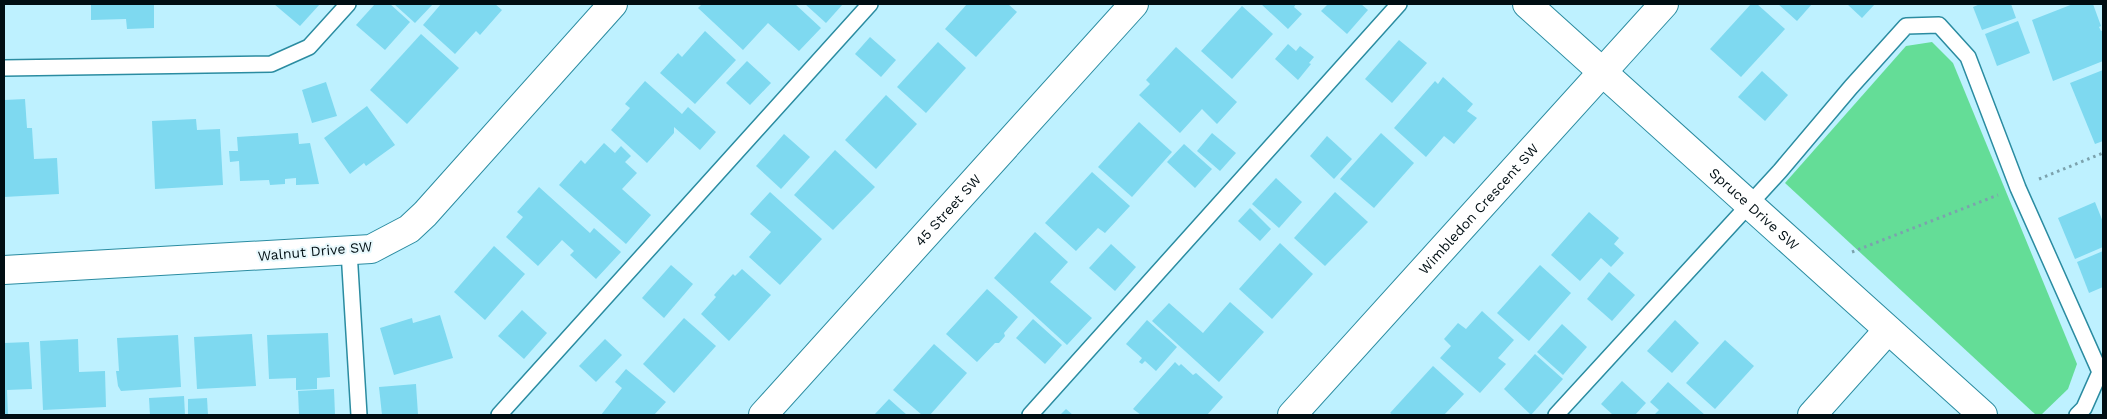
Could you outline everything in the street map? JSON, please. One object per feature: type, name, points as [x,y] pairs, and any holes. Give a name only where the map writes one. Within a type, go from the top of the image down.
[{"type":"street","name":"Walnut Drive SW","points":[[4,270],[371,249],[409,230],[613,4]]},
{"type":"street","name":"45 Street SW","points":[[763,415],[1134,4]]},
{"type":"street","name":"Spruce Drive SW","points":[[1527,4],[1983,415]]},
{"type":"street","name":"Wimbledon Crescent SW","points":[[1292,415],[1664,4]]},
{"type":"street","points":[[1812,415],[1888,330]]},
{"type":"lane","points":[[4,68],[271,64],[309,47],[348,4]]},
{"type":"lane","points":[[499,415],[870,4]]},
{"type":"lane","points":[[1030,415],[1399,4]]},
{"type":"lane","points":[[1556,415],[1749,204],[1906,26],[1939,25],[1968,58],[2018,188],[2100,372],[2084,408],[2078,415]]},
{"type":"lane","points":[[349,251],[358,415]]},
{"type":"path","points":[[1852,252],[2103,153]]},
{"type":"green space","points":[[1932,42],[1953,63],[2077,364],[2068,389],[2041,415],[2036,415],[1785,183],[1906,46]]},
{"type":"building","points":[[91,4],[154,4],[154,28],[127,29],[126,19],[91,20]]},
{"type":"building","points":[[274,4],[320,4],[300,26]]},
{"type":"building","points":[[375,4],[390,4],[410,22],[385,50],[356,25]]},
{"type":"building","points":[[394,4],[433,4],[415,23]]},
{"type":"building","points":[[441,4],[495,4],[502,10],[480,35],[476,31],[455,54],[423,25]]},
{"type":"building","points":[[702,4],[795,4],[821,28],[799,51],[768,23],[743,50],[698,8]]},
{"type":"building","points":[[805,4],[843,4],[826,23]]},
{"type":"building","points":[[967,4],[1008,4],[1017,12],[976,57],[945,29]]},
{"type":"building","points":[[1261,4],[1296,4],[1294,7],[1302,14],[1288,29]]},
{"type":"building","points":[[1328,4],[1361,4],[1368,10],[1347,34],[1321,11]]},
{"type":"building","points":[[1751,4],[1757,4],[1785,29],[1741,77],[1710,49]]},
{"type":"building","points":[[1778,4],[1812,4],[1797,21]]},
{"type":"building","points":[[1847,4],[1875,4],[1862,18]]},
{"type":"building","points":[[1980,4],[2011,4],[2016,18],[1982,30],[1973,7]]},
{"type":"building","points":[[2073,4],[2093,4],[2101,26],[2099,27],[2101,31],[2103,30],[2103,61],[2053,81],[2032,20]]},
{"type":"building","points":[[1242,6],[1273,34],[1232,79],[1201,51]]},
{"type":"building","points":[[2018,21],[2030,53],[1997,66],[1985,34]]},
{"type":"building","points":[[705,31],[736,60],[695,104],[660,73],[678,53],[682,57]]},
{"type":"building","points":[[421,34],[459,68],[407,124],[370,90]]},
{"type":"building","points":[[870,37],[896,60],[881,77],[855,54]]},
{"type":"building","points":[[1399,40],[1427,63],[1392,103],[1365,79]]},
{"type":"building","points":[[938,42],[966,68],[926,113],[897,87]]},
{"type":"building","points":[[1288,44],[1296,51],[1300,46],[1314,57],[1309,63],[1311,64],[1298,80],[1275,59]]},
{"type":"building","points":[[1176,47],[1237,102],[1217,124],[1202,109],[1180,133],[1139,95],[1150,84],[1146,80]]},
{"type":"building","points":[[747,61],[771,83],[750,105],[726,83]]},
{"type":"building","points":[[2103,70],[2103,141],[2095,144],[2070,83]]},
{"type":"building","points":[[1762,71],[1788,95],[1765,121],[1738,97]]},
{"type":"building","points":[[1443,77],[1473,104],[1467,111],[1477,118],[1454,144],[1444,136],[1426,157],[1394,128],[1435,81],[1438,84]]},
{"type":"building","points":[[645,81],[682,114],[688,107],[716,132],[700,150],[674,127],[674,133],[647,163],[611,130],[630,108],[625,104]]},
{"type":"building","points":[[326,82],[337,116],[312,123],[302,90]]},
{"type":"building","points":[[886,95],[917,124],[876,169],[845,140]]},
{"type":"building","points":[[25,99],[27,128],[32,128],[34,159],[57,158],[59,194],[4,197],[4,100]]},
{"type":"building","points":[[367,106],[395,145],[366,166],[364,163],[350,174],[324,138]]},
{"type":"building","points":[[196,119],[197,130],[220,129],[223,185],[155,189],[152,121]]},
{"type":"building","points":[[1139,122],[1172,152],[1132,197],[1098,167]]},
{"type":"building","points":[[298,133],[299,144],[310,143],[319,184],[296,185],[296,178],[285,179],[285,184],[270,185],[269,180],[240,181],[239,161],[230,162],[229,151],[238,151],[237,137]]},
{"type":"building","points":[[1212,133],[1236,153],[1220,171],[1197,151]]},
{"type":"building","points":[[1381,133],[1414,163],[1374,208],[1340,179]]},
{"type":"building","points":[[784,134],[810,157],[781,189],[756,166]]},
{"type":"building","points":[[1327,136],[1352,159],[1334,179],[1310,156]]},
{"type":"building","points":[[604,143],[615,153],[621,146],[631,156],[625,162],[637,173],[622,189],[651,215],[626,244],[559,185],[581,160],[585,164]]},
{"type":"building","points":[[1184,144],[1212,169],[1195,188],[1167,162]]},
{"type":"building","points":[[835,150],[875,187],[833,230],[794,195]]},
{"type":"building","points":[[1092,172],[1130,206],[1105,233],[1098,228],[1076,251],[1045,223]]},
{"type":"building","points":[[1276,178],[1302,202],[1279,228],[1252,204]]},
{"type":"building","points":[[539,187],[590,233],[594,228],[621,252],[596,279],[570,255],[574,251],[562,240],[538,266],[506,237],[523,217],[517,212]]},
{"type":"building","points":[[770,192],[822,239],[780,285],[749,257],[771,232],[750,214]]},
{"type":"building","points":[[1335,192],[1368,222],[1325,266],[1294,238]]},
{"type":"building","points":[[2095,202],[2103,222],[2103,247],[2075,259],[2058,218]]},
{"type":"building","points":[[1250,208],[1271,229],[1260,241],[1238,221]]},
{"type":"building","points":[[1589,212],[1619,238],[1614,244],[1624,253],[1611,267],[1601,258],[1580,281],[1551,255]]},
{"type":"building","points":[[1035,232],[1068,262],[1050,282],[1092,318],[1067,345],[994,278]]},
{"type":"building","points":[[1280,243],[1313,274],[1272,319],[1239,289]]},
{"type":"building","points":[[1111,244],[1136,267],[1115,291],[1089,268]]},
{"type":"building","points":[[494,246],[525,274],[485,320],[454,292]]},
{"type":"building","points":[[2103,251],[2103,287],[2089,293],[2077,262]]},
{"type":"building","points":[[671,265],[693,284],[664,318],[642,298]]},
{"type":"building","points":[[1540,265],[1571,293],[1529,341],[1497,313]]},
{"type":"building","points":[[742,269],[771,295],[729,341],[701,314],[716,297],[714,295],[733,274],[735,276]]},
{"type":"building","points":[[1609,272],[1635,295],[1612,321],[1587,299]]},
{"type":"building","points":[[987,289],[1018,317],[1004,333],[1005,336],[999,343],[995,343],[977,362],[946,334]]},
{"type":"building","points":[[1230,302],[1264,332],[1219,382],[1152,321],[1169,303],[1203,333]]},
{"type":"building","points":[[522,310],[547,333],[524,359],[498,336]]},
{"type":"building","points":[[1482,311],[1514,340],[1498,358],[1506,364],[1480,393],[1440,358],[1451,346],[1444,339],[1458,323],[1466,329]]},
{"type":"building","points":[[440,315],[453,358],[394,375],[380,328],[412,318],[413,323]]},
{"type":"building","points":[[684,318],[716,346],[674,393],[643,364]]},
{"type":"building","points":[[1033,319],[1062,345],[1045,364],[1016,338]]},
{"type":"building","points":[[1147,320],[1177,347],[1156,371],[1145,361],[1142,364],[1139,362],[1142,358],[1126,344]]},
{"type":"building","points":[[1675,320],[1699,343],[1672,373],[1647,351]]},
{"type":"building","points":[[1562,324],[1587,347],[1563,375],[1537,352]]},
{"type":"building","points":[[328,333],[330,377],[317,378],[317,389],[296,390],[296,378],[269,379],[267,335]]},
{"type":"building","points":[[252,334],[256,386],[197,389],[194,337]]},
{"type":"building","points":[[178,335],[181,387],[121,391],[118,386],[116,371],[119,371],[117,338]]},
{"type":"building","points":[[78,339],[79,372],[105,371],[106,407],[43,410],[40,341]]},
{"type":"building","points":[[605,339],[622,355],[596,382],[579,366]]},
{"type":"building","points":[[1725,340],[1754,366],[1715,409],[1686,383]]},
{"type":"building","points":[[29,342],[32,389],[7,390],[8,415],[4,415],[4,343]]},
{"type":"building","points":[[934,344],[967,373],[930,415],[922,415],[893,390]]},
{"type":"building","points":[[1535,354],[1563,379],[1531,415],[1504,389]]},
{"type":"building","points":[[1175,362],[1179,366],[1181,364],[1193,375],[1196,373],[1223,397],[1207,415],[1141,415],[1133,409]]},
{"type":"building","points":[[1433,366],[1464,394],[1444,415],[1393,415],[1390,413]]},
{"type":"building","points":[[626,369],[666,402],[654,415],[601,415],[622,388],[615,382]]},
{"type":"building","points":[[1622,381],[1646,403],[1635,415],[1613,415],[1601,404]]},
{"type":"building","points":[[1668,382],[1705,415],[1654,415],[1659,410],[1650,402]]},
{"type":"building","points":[[416,384],[418,415],[382,415],[379,387]]},
{"type":"building","points":[[334,389],[335,415],[299,415],[298,391]]},
{"type":"building","points":[[184,396],[185,415],[150,415],[149,398]]},
{"type":"building","points":[[207,398],[208,415],[188,415],[188,399]]},
{"type":"building","points":[[889,399],[907,415],[874,415]]},
{"type":"building","points":[[1066,409],[1073,415],[1060,415]]}]
